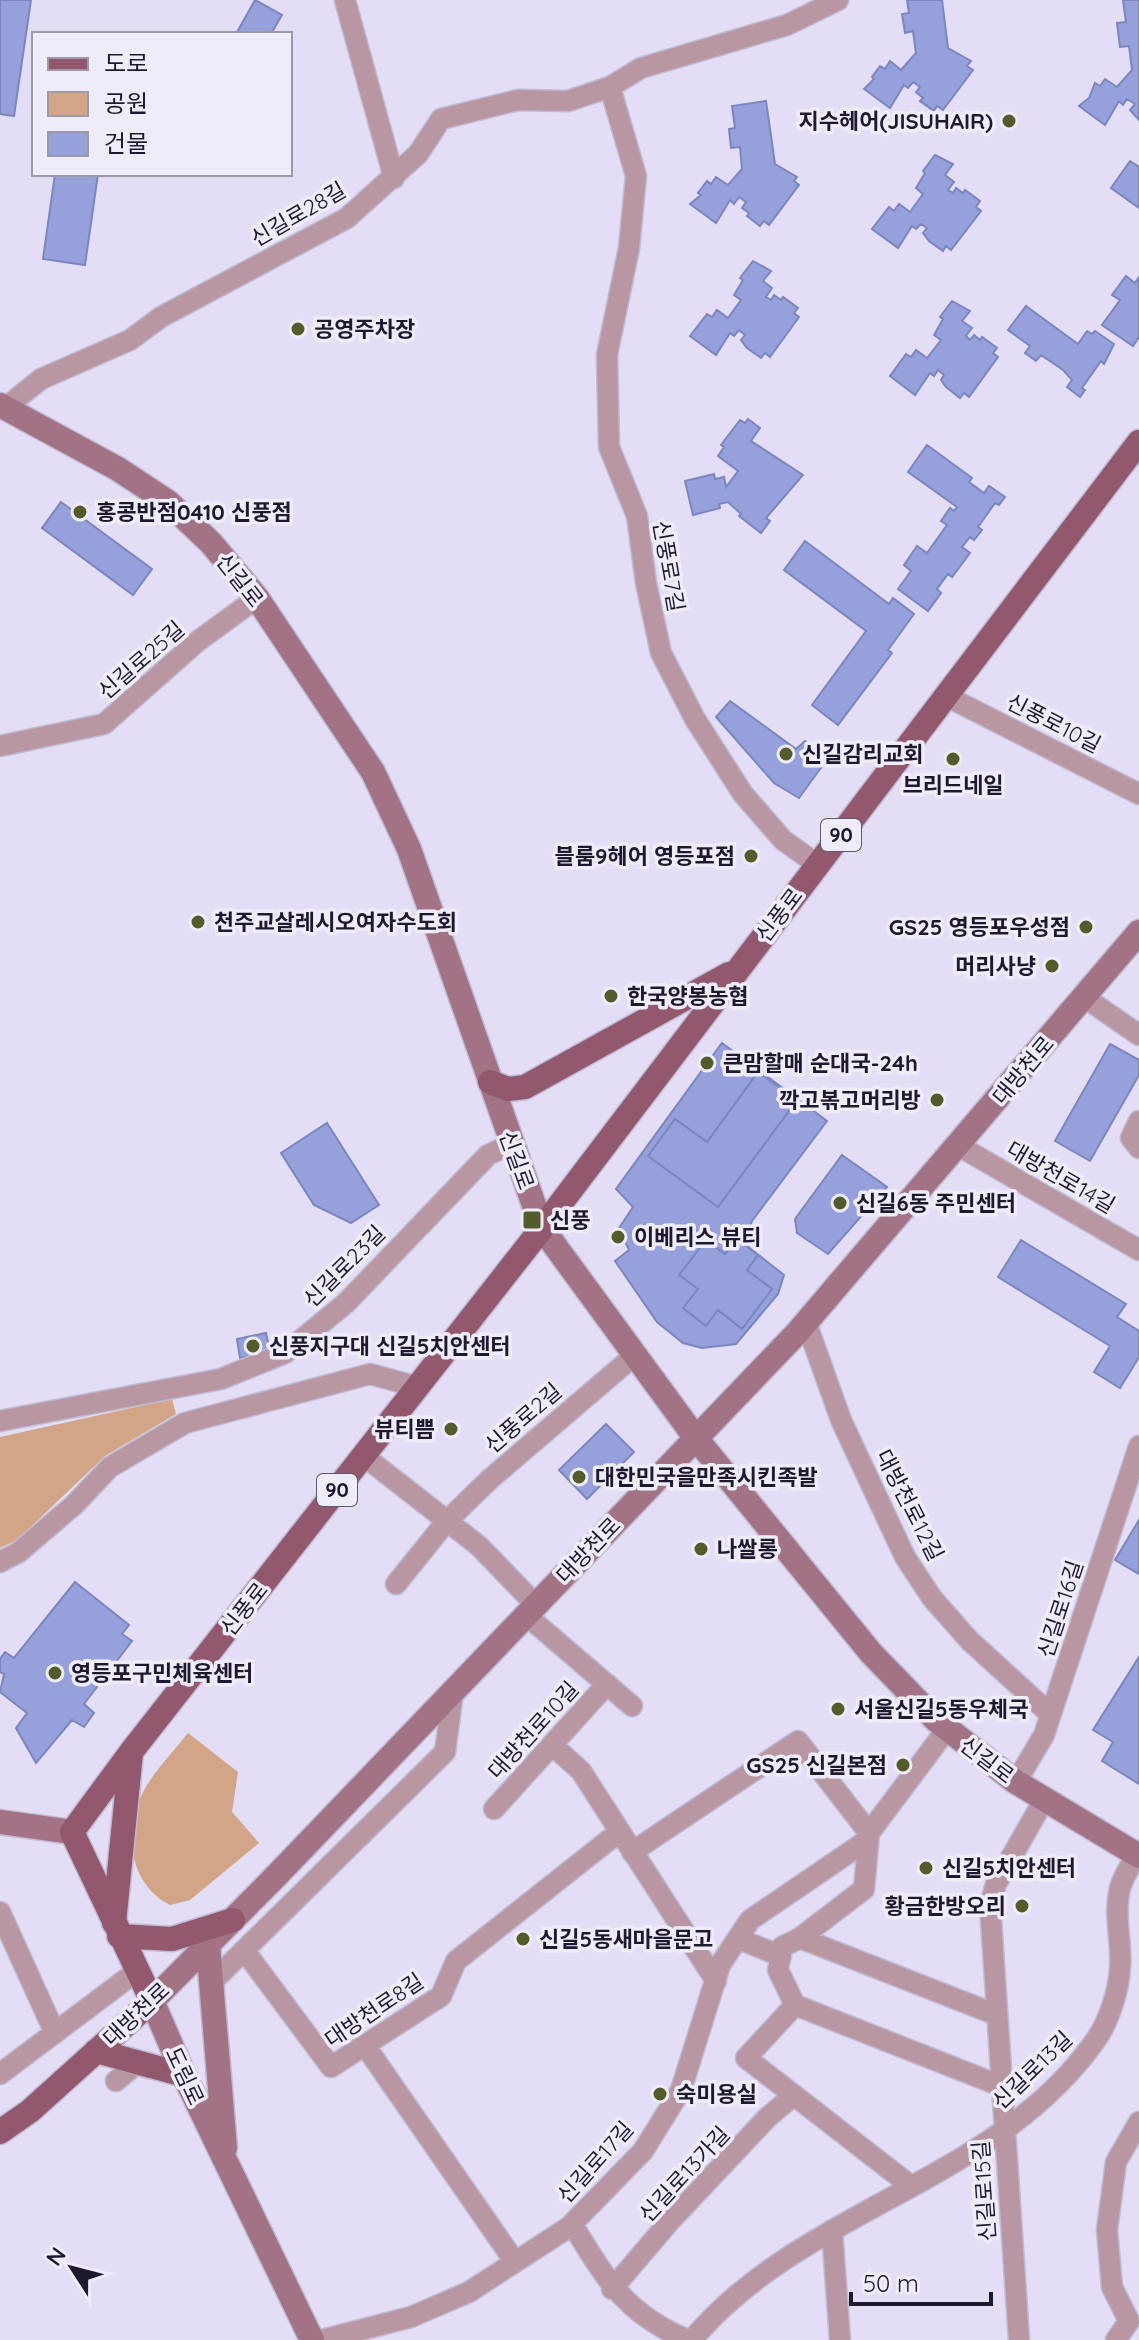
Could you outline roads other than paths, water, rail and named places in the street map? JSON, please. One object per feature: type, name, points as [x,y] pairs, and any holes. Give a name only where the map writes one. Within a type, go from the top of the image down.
[{"type":"main road","name":"신길로","points":[[3,406],[118,469],[168,502],[211,543],[257,598],[373,772],[390,808],[428,899],[542,1228],[695,1437],[871,1653],[947,1729],[1016,1782],[1138,1856]]},
{"type":"main road","name":"신풍로","points":[[72,1832],[131,1752],[542,1228],[1139,442]]},
{"type":"main road","name":"대방천로","points":[[0,2132],[30,2111],[152,2001],[233,1920],[806,1322],[1139,932]]},
{"type":"main road","points":[[490,1082],[508,1089],[525,1087],[738,969]]},
{"type":"main road","points":[[131,1752],[116,1931],[172,1939],[197,1934],[233,1920]]},
{"type":"main road","points":[[0,1822],[72,1832]]},
{"type":"main road","name":"도림로","points":[[72,1832],[116,1931],[312,2340]]},
{"type":"main road","points":[[208,1945],[226,2162]]},
{"type":"main road","points":[[96,2051],[188,2083]]},
{"type":"street","points":[[345,0],[394,178]]},
{"type":"street","name":"신길로28길","points":[[3,406],[41,379],[130,340],[161,317],[347,218],[418,154],[441,119],[518,100],[568,101],[610,87],[641,68],[787,25],[838,0]]},
{"type":"street","name":"신풍로7길","points":[[610,87],[636,176],[629,248],[607,355],[609,447],[637,516],[646,583],[661,653],[695,719],[743,794],[783,840],[818,865]]},
{"type":"street","name":"신길로25길","points":[[0,746],[104,724],[198,641],[257,598]]},
{"type":"street","name":"신풍로10길","points":[[946,696],[1139,794]]},
{"type":"street","points":[[1084,997],[1139,1035]]},
{"type":"street","points":[[1139,1121],[1131,1138],[1139,1148]]},
{"type":"street","name":"신길로23길","points":[[0,1421],[221,1379],[285,1353],[346,1303],[488,1155],[511,1144]]},
{"type":"street","name":"대방천로14길","points":[[959,1146],[1139,1250]]},
{"type":"street","name":"대방천로12길","points":[[806,1322],[841,1420],[905,1557],[932,1598],[969,1640],[1050,1714]]},
{"type":"street","name":"신풍로2길","points":[[396,1584],[446,1522],[489,1480],[635,1355]]},
{"type":"street","points":[[0,1562],[19,1552],[110,1467],[185,1423],[370,1374],[418,1387]]},
{"type":"street","name":"신길로16길","points":[[1016,1782],[1034,1756],[1050,1714],[1139,1446]]},
{"type":"street","points":[[364,1456],[479,1546],[531,1610]]},
{"type":"street","name":"대방천로10길","points":[[531,1610],[632,1706]]},
{"type":"street","name":"대방천로10길","points":[[494,1809],[607,1684]]},
{"type":"street","points":[[211,1983],[445,1752],[453,1692]]},
{"type":"street","name":"신길로17길","points":[[322,2340],[411,2317],[469,2292],[572,2224],[643,2151],[681,2090],[720,1965],[750,1920],[866,1841],[947,1729]]},
{"type":"street","points":[[632,1852],[798,1741],[869,1833],[864,1889],[800,1938],[782,1947],[778,1970],[795,2005],[1001,2086]]},
{"type":"street","points":[[552,1745],[581,1771],[716,1981]]},
{"type":"street","name":"신길로15길","points":[[1019,2340],[990,1905],[996,1884],[1044,1800]]},
{"type":"street","name":"대방천로8길","points":[[244,1950],[331,2067],[441,1996],[456,1961],[619,1832]]},
{"type":"street","name":"신길로13길","points":[[572,2224],[612,2289],[658,2334],[690,2340],[711,2316],[744,2287],[832,2230],[1004,2131],[1073,2069],[1107,2020],[1121,1968],[1118,1894],[1138,1856]]},
{"type":"street","points":[[0,1912],[54,2031]]},
{"type":"street","points":[[800,1938],[997,2015]]},
{"type":"street","points":[[739,1939],[781,1956]]},
{"type":"street","points":[[0,2072],[137,1971]]},
{"type":"street","points":[[795,2005],[746,2058],[911,2186]]},
{"type":"street","points":[[366,2047],[515,2262]]},
{"type":"street","points":[[116,2081],[136,2064],[188,2083]]},
{"type":"street","name":"신길로13가길","points":[[612,2289],[670,2221],[767,2118],[794,2095]]},
{"type":"street","points":[[1116,2340],[1129,2321],[1112,2287],[1107,2230],[1116,2162],[1139,2122]]},
{"type":"street","points":[[832,2230],[840,2340]]},
{"type":"place","name":"지수헤어(JISUHAIR)","points":[[1009,121]]},
{"type":"place","name":"공영주차장","points":[[298,329]]},
{"type":"place","name":"홍콩반점0410 신풍점","points":[[80,512]]},
{"type":"place","name":"신길감리교회","points":[[786,754]]},
{"type":"place","name":"브리드네일","points":[[953,759]]},
{"type":"place","name":"블룸9헤어 영등포점","points":[[751,856]]},
{"type":"place","name":"천주교살레시오여자수도회","points":[[198,922]]},
{"type":"place","name":"GS25 영등포우성점","points":[[1086,927]]},
{"type":"place","name":"머리사냥","points":[[1052,966]]},
{"type":"place","name":"한국양봉농협","points":[[611,996]]},
{"type":"place","name":"큰맘할매 순대국-24h","points":[[707,1063]]},
{"type":"place","name":"깍고볶고머리방","points":[[937,1100]]},
{"type":"place","name":"신길6동 주민센터","points":[[840,1203]]},
{"type":"place","name":"신풍","points":[[532,1220]]},
{"type":"place","name":"이베리스 뷰티","points":[[618,1237]]},
{"type":"place","name":"신풍지구대 신길5치안센터","points":[[253,1346]]},
{"type":"place","name":"뷰티쁨","points":[[451,1429]]},
{"type":"place","name":"대한민국을만족시킨족발","points":[[579,1477]]},
{"type":"place","name":"나쌀롱","points":[[701,1549]]},
{"type":"place","name":"영등포구민체육센터","points":[[55,1673]]},
{"type":"place","name":"서울신길5동우체국","points":[[838,1709]]},
{"type":"place","name":"GS25 신길본점","points":[[903,1765]]},
{"type":"place","name":"신길5치안센터","points":[[926,1868]]},
{"type":"place","name":"황금한방오리","points":[[1022,1906]]},
{"type":"place","name":"신길5동새마을문고","points":[[523,1939]]},
{"type":"place","name":"숙미용실","points":[[660,2094]]}]
